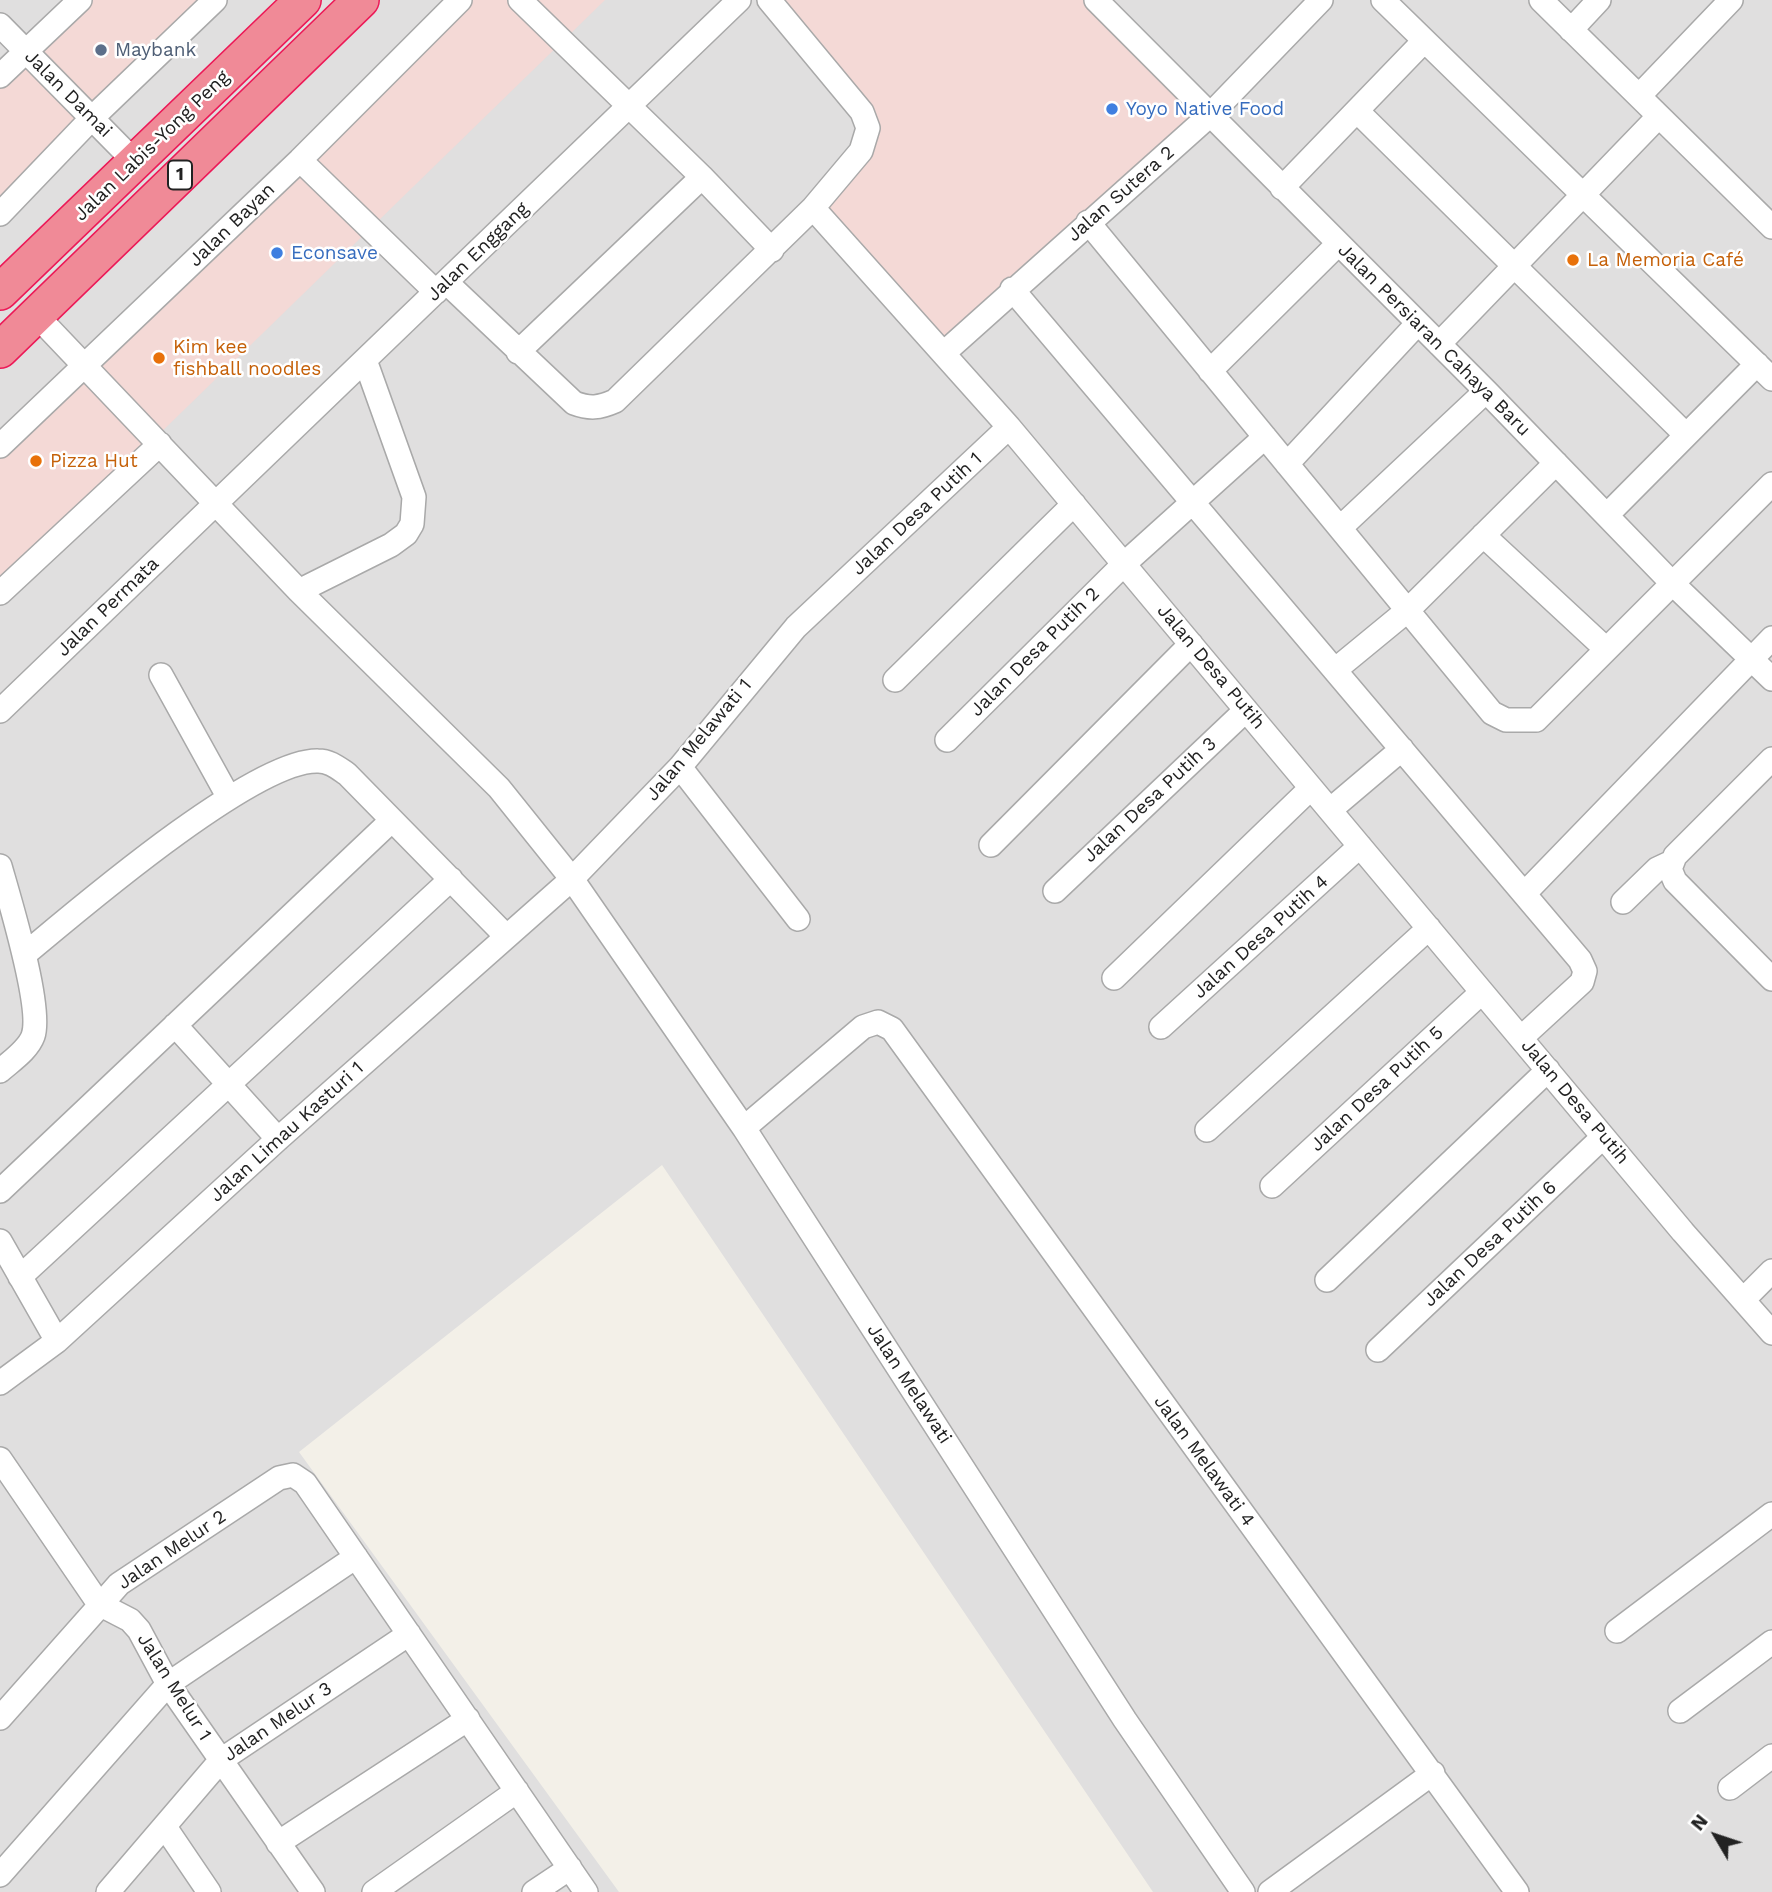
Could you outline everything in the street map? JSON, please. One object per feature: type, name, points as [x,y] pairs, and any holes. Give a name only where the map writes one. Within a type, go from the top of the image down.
[{"type":"highway","name":"Jalan Labis-Yong Peng","points":[[0,292],[303,0]]},
{"type":"highway","name":"1","points":[[0,350],[361,0]]},
{"type":"street","points":[[0,76],[80,0]]},
{"type":"street","points":[[0,214],[92,118],[215,0]]},
{"type":"street","name":"Jalan Bayan","points":[[0,446],[300,160],[460,0]]},
{"type":"street","points":[[520,0],[702,177],[772,250]]},
{"type":"street","name":"Jalan Enggang","points":[[216,503],[739,0]]},
{"type":"street","points":[[300,160],[574,403],[586,408],[601,408],[615,401],[772,250],[813,208],[861,151],[869,128],[862,112],[769,0]]},
{"type":"street","name":"Jalan Sutera 2","points":[[945,352],[1012,289],[1209,116],[1321,0]]},
{"type":"street","points":[[1383,0],[1764,372],[1686,435],[1607,515]]},
{"type":"street","points":[[1541,0],[1772,226]]},
{"type":"street","points":[[1571,30],[1599,0]]},
{"type":"street","points":[[1639,96],[1731,0]]},
{"type":"street","name":"Jalan Persiaran Cahaya Baru","points":[[1108,4],[1209,116],[1486,391],[1672,583],[1772,680]]},
{"type":"street","name":"Jalan Damai","points":[[0,25],[136,163]]},
{"type":"street","points":[[1282,188],[1424,41]]},
{"type":"street","points":[[1357,111],[1686,435]]},
{"type":"street","points":[[1439,344],[1659,116]]},
{"type":"street","points":[[519,352],[702,177]]},
{"type":"street","name":"Jalan Desa Putih","points":[[813,208],[945,352],[1009,427],[1603,1137],[1772,1333]]},
{"type":"street","points":[[1088,222],[1492,713],[1506,720],[1536,720],[1772,484]]},
{"type":"street","points":[[1210,371],[1338,244]]},
{"type":"street","points":[[1012,289],[1573,950],[1585,971],[1582,982],[1521,1038]]},
{"type":"street","name":"Jalan Melawati","points":[[37,316],[299,591],[499,788],[572,879],[744,1128],[1125,1720],[1243,1892]]},
{"type":"street","points":[[1287,464],[1418,323]]},
{"type":"street","points":[[299,591],[391,545],[406,534],[412,524],[414,497],[365,360]]},
{"type":"street","points":[[1340,528],[1486,391]]},
{"type":"street","name":"Jalan Desa Putih 1","points":[[825,601],[1009,427]]},
{"type":"street","name":"Jalan Desa Putih 2","points":[[947,740],[1124,564],[1265,437]]},
{"type":"street","points":[[0,593],[160,444]]},
{"type":"street","points":[[1335,670],[1408,610],[1556,463]]},
{"type":"street","name":"Jalan Permata","points":[[0,711],[216,503]]},
{"type":"street","points":[[895,680],[1074,504]]},
{"type":"street","points":[[1483,535],[1606,649]]},
{"type":"street","name":"Jalan Melawati 1","points":[[572,879],[680,767],[765,661],[825,601]]},
{"type":"street","points":[[1524,894],[1772,638]]},
{"type":"street","points":[[991,845],[1191,644]]},
{"type":"street","points":[[162,676],[229,798]]},
{"type":"street","name":"Jalan Desa Putih 3","points":[[1055,891],[1246,710]]},
{"type":"street","points":[[1330,810],[1402,749]]},
{"type":"street","points":[[1623,902],[1657,869],[1672,862],[1772,759]]},
{"type":"street","points":[[24,955],[119,877],[229,798],[271,775],[316,760],[331,763],[347,774],[506,936]]},
{"type":"street","points":[[680,767],[798,919]]},
{"type":"street","points":[[1114,978],[1311,788]]},
{"type":"street","points":[[0,1191],[175,1025],[379,809]]},
{"type":"street","name":"Jalan Desa Putih 4","points":[[1161,1027],[1360,846]]},
{"type":"street","points":[[1672,862],[1671,876],[1675,881],[1772,979]]},
{"type":"street","points":[[0,866],[24,955],[35,1030],[29,1044],[0,1071]]},
{"type":"street","points":[[20,1277],[451,879]]},
{"type":"street","name":"Jalan Limau Kasturi 1","points":[[0,1383],[57,1341],[278,1139],[572,879]]},
{"type":"street","points":[[1207,1130],[1429,928]]},
{"type":"street","name":"Jalan Desa Putih 5","points":[[1272,1186],[1482,992]]},
{"type":"street","name":"Jalan Melawati 4","points":[[744,1128],[863,1027],[878,1022],[892,1029],[1517,1892]]},
{"type":"street","points":[[175,1025],[278,1139]]},
{"type":"street","points":[[1326,1280],[1548,1070]]},
{"type":"street","name":"Jalan Desa Putih 6","points":[[1378,1350],[1603,1137]]},
{"type":"street","points":[[0,1241],[57,1341]]},
{"type":"street","points":[[1743,1300],[1772,1271]]},
{"type":"street","name":"Jalan Melur 1","points":[[0,1459],[99,1604],[130,1620],[139,1630],[168,1684],[313,1892]]},
{"type":"street","name":"Jalan Melur 2","points":[[0,1718],[119,1584],[279,1478],[293,1475],[305,1483],[356,1557]]},
{"type":"street","points":[[1617,1631],[1772,1514]]},
{"type":"street","points":[[0,1875],[168,1684],[356,1557],[586,1892]]},
{"type":"street","name":"Jalan Melur 3","points":[[108,1892],[221,1759],[409,1634]]},
{"type":"street","points":[[1679,1711],[1772,1642]]},
{"type":"street","points":[[278,1843],[468,1720]]},
{"type":"street","points":[[1731,1788],[1772,1756]]},
{"type":"street","points":[[1270,1892],[1433,1773]]},
{"type":"street","points":[[374,1892],[517,1791]]},
{"type":"street","points":[[165,1827],[209,1892]]},
{"type":"street","points":[[534,1892],[570,1868]]},
{"type":"shaded area","points":[[0,0],[1772,0],[1772,1892],[1153,1892],[662,1165],[299,1452],[619,1892],[0,1892]]},
{"type":"shaded area","points":[[73,0],[225,0],[0,223],[0,70]]},
{"type":"shaded area","points":[[449,0],[605,0],[148,445],[0,582],[0,435]]},
{"type":"shaded area","points":[[778,0],[1084,0],[1194,114],[942,338],[823,208],[877,134]]},
{"type":"place","name":"Maybank","points":[[101,50]]},
{"type":"place","name":"Yoyo Native Food","points":[[1112,109]]},
{"type":"place","name":"Econsave","points":[[277,253]]},
{"type":"place","name":"La Memoria Café","points":[[1573,260]]},
{"type":"place","name":"Kim kee fishball noodles","points":[[159,358]]},
{"type":"place","name":"Pizza Hut","points":[[36,461]]}]
